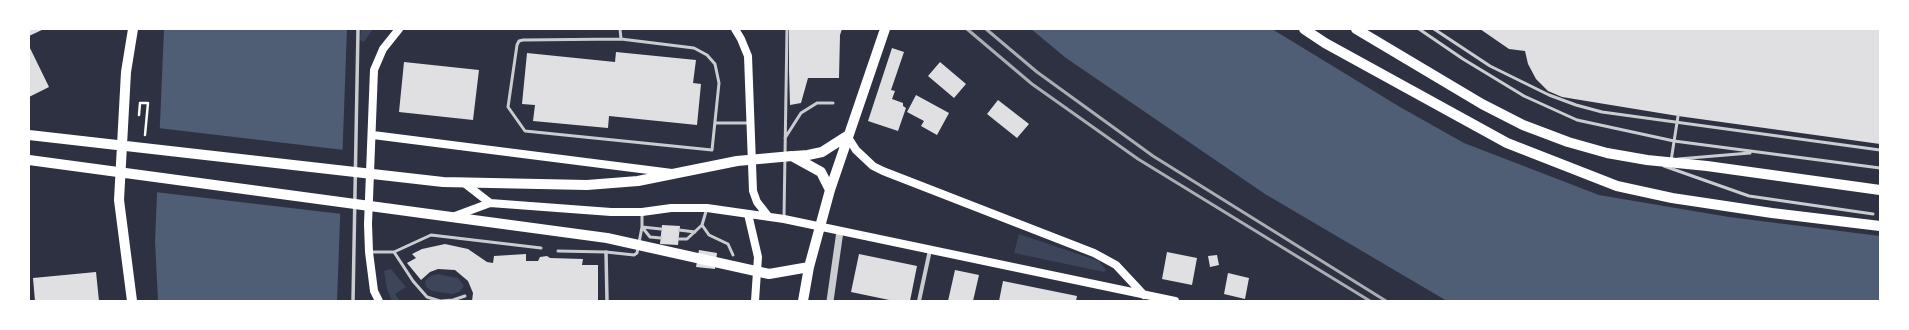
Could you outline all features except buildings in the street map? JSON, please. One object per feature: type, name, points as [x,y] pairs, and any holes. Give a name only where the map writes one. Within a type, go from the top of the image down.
[{"type":"main road","points":[[132,301],[119,200],[126,72],[133,29]]},
{"type":"main road","points":[[379,301],[374,291],[369,252],[368,224],[374,70],[383,49],[399,29]]},
{"type":"main road","points":[[735,29],[748,56],[753,191],[757,202],[768,216]]},
{"type":"main road","points":[[803,301],[809,267],[830,190],[847,136],[885,29]]},
{"type":"main road","points":[[1304,29],[1325,43],[1507,143],[1617,186],[1672,198],[1772,213],[1880,226]]},
{"type":"main road","points":[[1356,29],[1482,104],[1523,125],[1568,142],[1607,153],[1647,160],[1671,161],[1879,189]]},
{"type":"main road","points":[[29,135],[443,182],[587,185],[638,182],[675,173],[737,162],[808,155],[822,152],[847,136]]},
{"type":"main road","points":[[372,135],[675,173]]},
{"type":"main road","points":[[847,136],[856,150],[873,166],[1094,253],[1116,265],[1144,295]]},
{"type":"main road","points":[[792,156],[820,172],[830,190]]},
{"type":"main road","points":[[29,160],[455,216],[607,238],[769,274],[809,267]]},
{"type":"main road","points":[[463,182],[490,203]]},
{"type":"main road","points":[[455,216],[490,203],[612,212],[642,212],[671,208],[707,208],[784,219],[1176,301]]},
{"type":"main road","points":[[748,214],[758,257],[755,301]]},
{"type":"street","points":[[353,301],[358,29]]},
{"type":"street","points":[[830,301],[840,231]]},
{"type":"street","points":[[919,301],[930,249]]},
{"type":"street","points":[[606,252],[607,301]]},
{"type":"lane","points":[[620,29],[621,39]]},
{"type":"lane","points":[[784,219],[787,29]]},
{"type":"lane","points":[[1419,29],[1463,59],[1524,96],[1577,120],[1674,141],[1756,153],[1880,168]]},
{"type":"lane","points":[[1434,29],[1490,66],[1549,95],[1576,105],[1602,112],[1880,150]]},
{"type":"lane","points":[[621,39],[694,48],[707,55],[715,64],[719,82],[716,123],[712,150],[525,131],[508,107],[517,45],[519,41],[621,39]]},
{"type":"lane","points":[[785,138],[801,113],[817,104],[833,103]]},
{"type":"lane","points":[[1678,116],[1671,161],[1756,153]]},
{"type":"lane","points":[[716,123],[750,123]]},
{"type":"lane","points":[[1647,160],[1749,196],[1873,214]]},
{"type":"lane","points":[[679,239],[686,239],[702,225],[707,208]]},
{"type":"lane","points":[[558,251],[606,252],[634,256],[637,253],[642,227],[642,212]]},
{"type":"lane","points":[[702,225],[709,235],[728,244],[733,255]]},
{"type":"lane","points":[[642,227],[661,229]]},
{"type":"lane","points":[[642,227],[650,237],[661,238]]},
{"type":"lane","points":[[679,230],[695,232]]},
{"type":"lane","points":[[369,252],[394,252],[431,235],[541,248]]},
{"type":"lane","points":[[394,252],[427,297],[441,301],[453,300],[465,296]]},
{"type":"path","points":[[139,118],[140,103],[148,104],[143,148]]},
{"type":"shaded area","points":[[164,29],[347,29],[337,301],[158,301],[155,241]]},
{"type":"shaded area","points":[[361,29],[373,29],[364,42],[360,40]]},
{"type":"shaded area","points":[[1031,29],[1272,29],[1400,107],[1464,143],[1599,195],[1729,217],[1880,236],[1880,301],[1447,301],[1265,194],[1066,58]]},
{"type":"shaded area","points":[[1019,234],[1099,261],[1106,270],[1104,272],[1014,253]]},
{"type":"shaded area","points":[[391,269],[406,287],[395,294],[400,301],[392,301],[387,289],[384,271]]},
{"type":"shaded area","points":[[438,274],[458,278],[464,286],[459,292],[452,294],[432,291],[426,287],[425,281],[430,276]]},
{"type":"pier","points":[[158,128],[344,150],[342,214],[155,192]]},
{"type":"railway","points":[[967,29],[1032,84],[1138,159],[1370,301]]},
{"type":"railway","points":[[986,29],[1037,72],[1153,156],[1386,301]]}]
